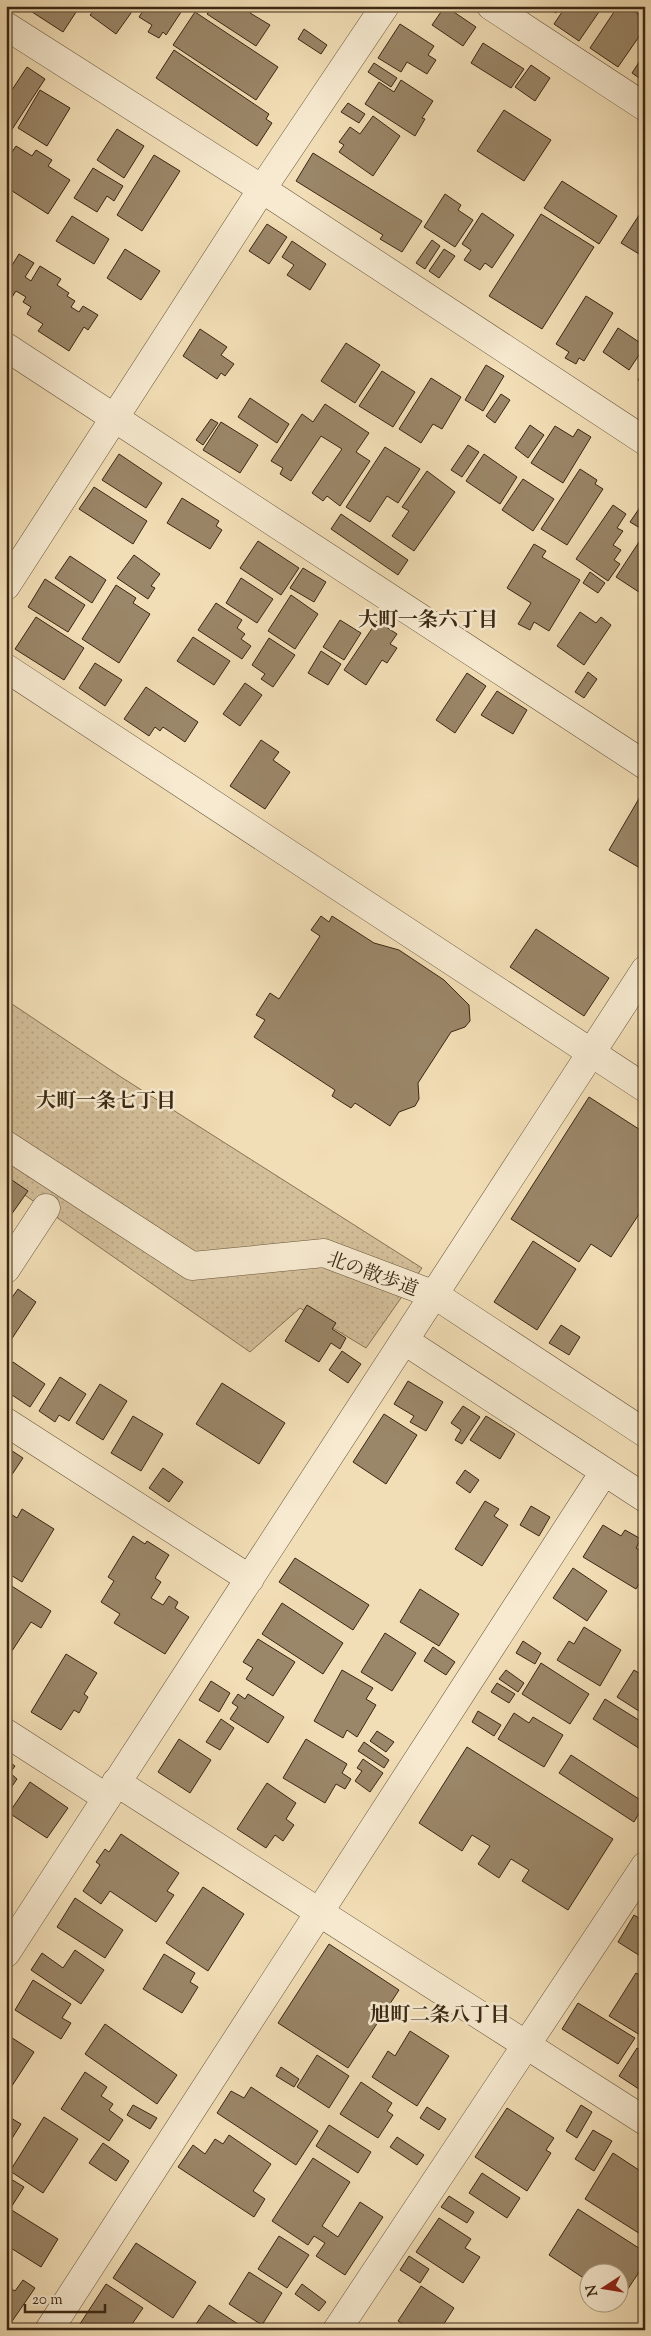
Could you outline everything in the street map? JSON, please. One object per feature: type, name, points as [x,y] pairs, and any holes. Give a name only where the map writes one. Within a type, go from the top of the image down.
[{"type":"street","points":[[6,586],[262,189],[385,6]]},
{"type":"street","points":[[491,6],[645,107]]},
{"type":"street","points":[[6,26],[262,189],[645,441]]},
{"type":"street","points":[[6,347],[645,765]]},
{"type":"street","points":[[6,668],[645,1088]]},
{"type":"street","points":[[6,1953],[645,970]]},
{"type":"street","name":"北の散歩道","points":[[6,1144],[192,1266],[324,1253],[435,1295],[645,1434]]},
{"type":"street","points":[[6,1269],[46,1208]]},
{"type":"street","points":[[405,1341],[645,1498]]},
{"type":"street","points":[[6,1422],[250,1579]]},
{"type":"street","points":[[50,2330],[604,1472]]},
{"type":"street","points":[[6,1733],[112,1790],[321,1911],[645,2121]]},
{"type":"street","points":[[337,2330],[645,1866]]},
{"type":"shaded area","points":[[6,1000],[121,1077],[422,1268],[366,1348],[300,1308],[250,1352],[6,1182]]},
{"type":"building","points":[[31,6],[80,6],[63,32],[29,10]]},
{"type":"building","points":[[97,6],[136,6],[116,34],[90,15]]},
{"type":"building","points":[[146,6],[185,6],[166,35],[163,32],[159,38],[148,32],[152,25],[139,17]]},
{"type":"building","points":[[213,6],[255,6],[250,13],[270,25],[256,46],[207,14]]},
{"type":"building","points":[[445,6],[476,27],[463,46],[432,25]]},
{"type":"building","points":[[545,6],[561,6],[556,13]]},
{"type":"building","points":[[566,6],[603,6],[579,41],[554,24]]},
{"type":"building","points":[[618,6],[627,6],[645,19],[645,28],[618,67],[590,48]]},
{"type":"building","points":[[195,12],[278,67],[256,100],[173,45]]},
{"type":"building","points":[[400,24],[434,46],[428,55],[436,60],[427,74],[407,62],[401,72],[378,58]]},
{"type":"building","points":[[304,29],[327,45],[321,54],[298,39]]},
{"type":"building","points":[[483,43],[524,69],[511,88],[471,63]]},
{"type":"building","points":[[174,50],[269,114],[266,119],[272,123],[257,146],[156,78]]},
{"type":"building","points":[[645,53],[645,82],[632,73]]},
{"type":"building","points":[[374,63],[397,78],[391,87],[368,72]]},
{"type":"building","points":[[531,65],[550,78],[535,101],[515,87]]},
{"type":"building","points":[[27,67],[45,79],[7,137],[6,99]]},
{"type":"building","points":[[401,80],[433,101],[422,118],[425,119],[415,136],[365,104],[379,82],[394,92]]},
{"type":"building","points":[[40,90],[70,108],[47,146],[18,128]]},
{"type":"building","points":[[348,103],[365,114],[359,123],[341,112]]},
{"type":"building","points":[[504,110],[551,140],[524,181],[477,151]]},
{"type":"building","points":[[373,116],[400,136],[373,176],[339,152],[344,145],[339,142],[350,127],[360,134]]},
{"type":"building","points":[[117,129],[144,146],[124,178],[97,160]]},
{"type":"building","points":[[16,146],[32,156],[36,150],[52,160],[48,166],[70,180],[48,214],[6,187],[6,161]]},
{"type":"building","points":[[313,153],[422,221],[402,252],[380,239],[383,235],[296,181]]},
{"type":"building","points":[[154,155],[180,171],[142,231],[117,215]]},
{"type":"building","points":[[93,168],[123,186],[114,201],[107,196],[97,212],[74,198]]},
{"type":"building","points":[[562,181],[617,216],[599,244],[544,208]]},
{"type":"building","points":[[445,194],[461,205],[458,210],[473,220],[455,247],[424,227]]},
{"type":"building","points":[[643,209],[645,210],[644,257],[621,243]]},
{"type":"building","points":[[482,213],[514,235],[492,268],[485,263],[480,270],[464,260],[471,250],[462,244]]},
{"type":"building","points":[[541,214],[594,247],[542,329],[489,296]]},
{"type":"building","points":[[72,216],[109,239],[94,264],[56,241]]},
{"type":"building","points":[[267,224],[287,237],[269,264],[249,251]]},
{"type":"building","points":[[432,240],[440,246],[425,269],[416,263]]},
{"type":"building","points":[[292,241],[326,264],[310,290],[287,275],[294,265],[282,257]]},
{"type":"building","points":[[125,249],[160,271],[141,300],[107,278]]},
{"type":"building","points":[[444,249],[455,256],[439,278],[429,271]]},
{"type":"building","points":[[19,254],[34,263],[25,277],[31,281],[40,266],[61,279],[57,285],[69,293],[67,296],[75,301],[71,307],[79,312],[83,306],[98,315],[88,330],[84,327],[69,351],[38,331],[43,324],[27,314],[31,307],[23,302],[26,297],[16,291],[6,306],[6,275]]},
{"type":"building","points":[[586,296],[613,313],[584,361],[579,358],[576,364],[565,358],[569,352],[556,344]]},
{"type":"building","points":[[618,328],[645,346],[629,370],[603,352]]},
{"type":"building","points":[[200,329],[227,347],[221,355],[234,364],[225,376],[221,373],[217,379],[183,356]]},
{"type":"building","points":[[346,343],[380,365],[355,403],[321,381]]},
{"type":"building","points":[[486,365],[504,376],[483,411],[465,400]]},
{"type":"building","points":[[645,369],[645,384],[638,380]]},
{"type":"building","points":[[382,371],[415,392],[393,427],[359,406]]},
{"type":"building","points":[[431,378],[461,397],[442,429],[433,424],[421,443],[399,429]]},
{"type":"building","points":[[501,394],[510,400],[495,423],[486,416]]},
{"type":"building","points":[[250,398],[289,424],[277,443],[238,417]]},
{"type":"building","points":[[325,404],[369,433],[356,452],[370,461],[340,506],[327,496],[323,501],[312,493],[342,449],[321,436],[291,481],[280,474],[283,468],[271,461],[302,414],[313,422]]},
{"type":"building","points":[[211,419],[218,423],[203,445],[196,440]]},
{"type":"building","points":[[221,422],[258,445],[240,473],[203,450]]},
{"type":"building","points":[[530,425],[544,435],[528,458],[515,448]]},
{"type":"building","points":[[555,426],[573,437],[578,429],[591,437],[563,483],[531,463]]},
{"type":"building","points":[[468,445],[479,452],[462,477],[451,470]]},
{"type":"building","points":[[385,447],[420,469],[398,503],[387,496],[370,522],[346,507]]},
{"type":"building","points":[[119,454],[162,483],[146,508],[102,480]]},
{"type":"building","points":[[484,454],[517,477],[500,504],[466,481]]},
{"type":"building","points":[[580,469],[597,480],[595,484],[603,489],[567,545],[541,529]]},
{"type":"building","points":[[427,471],[455,492],[414,551],[392,536],[409,511],[402,507]]},
{"type":"building","points":[[523,479],[554,499],[533,531],[502,510]]},
{"type":"building","points":[[94,487],[147,521],[133,544],[79,509]]},
{"type":"building","points":[[182,498],[219,521],[216,526],[222,530],[210,549],[167,523]]},
{"type":"building","points":[[645,500],[645,522],[640,528],[630,522]]},
{"type":"building","points":[[613,505],[626,514],[617,528],[623,531],[613,545],[621,550],[614,560],[620,564],[608,581],[576,559]]},
{"type":"building","points":[[341,514],[408,560],[398,575],[331,529]]},
{"type":"building","points":[[258,541],[299,568],[281,595],[240,568]]},
{"type":"building","points":[[639,542],[645,546],[645,596],[616,577]]},
{"type":"building","points":[[534,544],[546,551],[542,557],[580,580],[549,631],[534,622],[530,630],[518,624],[531,603],[507,588]]},
{"type":"building","points":[[134,555],[160,574],[151,586],[155,588],[148,599],[117,578]]},
{"type":"building","points":[[70,556],[106,580],[92,603],[55,578]]},
{"type":"building","points":[[303,568],[326,582],[314,602],[290,588]]},
{"type":"building","points":[[590,572],[605,583],[598,593],[583,583]]},
{"type":"building","points":[[241,578],[273,599],[257,623],[226,603]]},
{"type":"building","points":[[45,579],[85,605],[68,632],[28,607]]},
{"type":"building","points":[[116,585],[136,598],[133,603],[150,614],[119,663],[82,639]]},
{"type":"building","points":[[291,595],[318,614],[295,649],[268,631]]},
{"type":"building","points":[[216,603],[242,620],[237,628],[245,634],[241,639],[251,646],[242,659],[198,630]]},
{"type":"building","points":[[580,612],[596,623],[601,617],[611,625],[584,665],[557,646]]},
{"type":"building","points":[[36,617],[84,648],[64,680],[15,649]]},
{"type":"building","points":[[340,620],[361,633],[344,660],[323,647]]},
{"type":"building","points":[[377,621],[397,634],[390,644],[397,648],[387,663],[382,660],[366,685],[344,670]]},
{"type":"building","points":[[193,637],[230,661],[214,685],[177,661]]},
{"type":"building","points":[[269,638],[295,655],[273,687],[261,679],[265,674],[252,665]]},
{"type":"building","points":[[321,651],[341,664],[328,685],[308,673]]},
{"type":"building","points":[[95,663],[122,680],[105,706],[79,688]]},
{"type":"building","points":[[588,672],[597,679],[584,698],[575,692]]},
{"type":"building","points":[[467,673],[486,686],[455,733],[436,720]]},
{"type":"building","points":[[245,683],[262,695],[240,726],[223,714]]},
{"type":"building","points":[[146,687],[198,722],[185,742],[163,727],[160,731],[155,727],[149,736],[124,719]]},
{"type":"building","points":[[497,691],[527,710],[513,734],[481,715]]},
{"type":"building","points":[[261,740],[279,752],[273,760],[290,772],[265,809],[230,786]]},
{"type":"building","points":[[644,790],[645,860],[640,868],[609,850]]},
{"type":"building","points":[[321,916],[329,922],[332,916],[374,943],[399,950],[444,980],[469,1005],[470,1021],[465,1027],[451,1032],[418,1083],[419,1099],[415,1106],[399,1112],[390,1126],[355,1103],[351,1108],[332,1096],[335,1090],[254,1037],[265,1020],[256,1015],[270,993],[279,999],[320,936],[311,930]]},
{"type":"building","points":[[536,929],[609,978],[584,1016],[510,967]]},
{"type":"building","points":[[589,1097],[645,1133],[645,1205],[611,1257],[591,1244],[579,1262],[511,1219]]},
{"type":"building","points":[[6,1176],[28,1191],[6,1222]]},
{"type":"building","points":[[533,1241],[576,1269],[537,1330],[494,1302]]},
{"type":"building","points":[[18,1289],[36,1302],[9,1343],[6,1341],[6,1306]]},
{"type":"building","points":[[307,1305],[336,1323],[332,1329],[346,1338],[340,1349],[331,1343],[319,1362],[285,1341]]},
{"type":"building","points":[[561,1325],[580,1337],[569,1355],[549,1343]]},
{"type":"building","points":[[342,1351],[361,1364],[348,1383],[329,1370]]},
{"type":"building","points":[[13,1362],[45,1384],[30,1407],[6,1391],[6,1372]]},
{"type":"building","points":[[60,1377],[86,1394],[69,1421],[59,1415],[55,1422],[39,1411]]},
{"type":"building","points":[[408,1381],[443,1402],[426,1431],[410,1422],[414,1416],[394,1404]]},
{"type":"building","points":[[222,1383],[285,1423],[259,1464],[196,1424]]},
{"type":"building","points":[[100,1384],[127,1401],[103,1440],[76,1423]]},
{"type":"building","points":[[463,1406],[480,1417],[462,1444],[455,1440],[461,1430],[451,1423]]},
{"type":"building","points":[[384,1414],[417,1435],[386,1484],[353,1462]]},
{"type":"building","points":[[133,1416],[163,1434],[141,1471],[111,1453]]},
{"type":"building","points":[[486,1416],[515,1434],[500,1459],[470,1440]]},
{"type":"building","points":[[6,1447],[23,1458],[9,1479],[6,1477]]},
{"type":"building","points":[[163,1468],[183,1482],[169,1502],[149,1488]]},
{"type":"building","points":[[465,1470],[479,1480],[470,1493],[456,1483]]},
{"type":"building","points":[[485,1501],[499,1509],[494,1516],[508,1525],[482,1566],[455,1549]]},
{"type":"building","points":[[531,1506],[550,1517],[539,1536],[520,1525]]},
{"type":"building","points":[[22,1509],[54,1529],[22,1582],[6,1572],[6,1511],[17,1518]]},
{"type":"building","points":[[603,1525],[621,1536],[625,1530],[641,1539],[636,1548],[645,1554],[643,1568],[645,1574],[636,1589],[583,1557]]},
{"type":"building","points":[[133,1536],[145,1544],[147,1541],[169,1555],[155,1578],[161,1582],[151,1598],[163,1605],[169,1596],[178,1602],[175,1608],[189,1617],[165,1654],[114,1623],[120,1614],[101,1602],[114,1581],[108,1577]]},
{"type":"building","points":[[295,1558],[369,1605],[353,1630],[279,1582]]},
{"type":"building","points":[[573,1568],[607,1591],[587,1621],[553,1598]]},
{"type":"building","points":[[10,1585],[51,1611],[41,1628],[31,1622],[6,1660],[6,1591]]},
{"type":"building","points":[[420,1589],[459,1614],[439,1646],[400,1622]]},
{"type":"building","points":[[282,1603],[343,1643],[323,1674],[262,1634]]},
{"type":"building","points":[[584,1627],[621,1650],[600,1686],[557,1660],[569,1641],[574,1644]]},
{"type":"building","points":[[385,1633],[416,1653],[392,1691],[361,1672]]},
{"type":"building","points":[[258,1639],[295,1662],[273,1696],[246,1679],[253,1668],[243,1662]]},
{"type":"building","points":[[523,1641],[541,1653],[535,1664],[516,1653]]},
{"type":"building","points":[[433,1647],[455,1662],[446,1675],[424,1661]]},
{"type":"building","points":[[66,1654],[97,1673],[84,1694],[88,1697],[79,1713],[74,1710],[61,1730],[31,1712]]},
{"type":"building","points":[[541,1663],[589,1694],[570,1724],[522,1694]]},
{"type":"building","points":[[342,1670],[373,1688],[366,1699],[376,1705],[357,1737],[347,1730],[343,1738],[314,1721]]},
{"type":"building","points":[[506,1670],[524,1683],[518,1692],[499,1679]]},
{"type":"building","points":[[634,1670],[645,1677],[645,1715],[617,1697]]},
{"type":"building","points":[[211,1681],[230,1693],[219,1712],[199,1700]]},
{"type":"building","points":[[497,1683],[515,1694],[509,1703],[491,1692]]},
{"type":"building","points":[[238,1694],[245,1699],[248,1694],[284,1717],[268,1743],[230,1719],[238,1707],[232,1703]]},
{"type":"building","points":[[605,1699],[645,1724],[645,1752],[593,1719]]},
{"type":"building","points":[[478,1711],[501,1725],[494,1736],[472,1722]]},
{"type":"building","points":[[514,1713],[529,1723],[533,1717],[563,1735],[544,1767],[498,1739]]},
{"type":"building","points":[[221,1719],[234,1728],[220,1750],[206,1742]]},
{"type":"building","points":[[377,1731],[394,1742],[386,1752],[370,1741]]},
{"type":"building","points":[[179,1739],[211,1760],[190,1793],[158,1772]]},
{"type":"building","points":[[306,1739],[347,1764],[342,1773],[351,1779],[345,1789],[336,1784],[325,1803],[283,1778]]},
{"type":"building","points":[[364,1742],[389,1760],[384,1768],[358,1751]]},
{"type":"building","points":[[467,1747],[613,1839],[568,1910],[522,1881],[529,1870],[511,1859],[499,1878],[478,1864],[490,1846],[472,1835],[462,1851],[419,1823]]},
{"type":"building","points":[[571,1755],[645,1803],[634,1822],[559,1773]]},
{"type":"building","points":[[363,1759],[383,1773],[370,1792],[355,1781],[362,1771],[357,1768]]},
{"type":"building","points":[[6,1760],[15,1766],[10,1773],[17,1779],[6,1795]]},
{"type":"building","points":[[30,1782],[68,1808],[47,1838],[9,1813]]},
{"type":"building","points":[[267,1783],[296,1803],[286,1819],[294,1825],[283,1841],[275,1835],[266,1848],[237,1829]]},
{"type":"building","points":[[121,1834],[179,1873],[167,1891],[174,1895],[156,1922],[110,1891],[101,1904],[83,1891],[100,1865],[96,1862],[105,1849],[109,1852]]},
{"type":"building","points":[[203,1887],[244,1914],[208,1971],[166,1943]]},
{"type":"building","points":[[75,1898],[123,1930],[105,1958],[57,1927]]},
{"type":"building","points":[[634,1915],[645,1922],[645,1959],[618,1942]]},
{"type":"building","points":[[329,1944],[399,1990],[348,2068],[278,2023]]},
{"type":"building","points":[[75,1950],[104,1970],[81,2004],[31,1970],[42,1953],[63,1968]]},
{"type":"building","points":[[164,1954],[195,1973],[190,1982],[198,1987],[182,2013],[143,1989]]},
{"type":"building","points":[[636,1973],[645,1978],[645,2038],[609,2016]]},
{"type":"building","points":[[33,1980],[71,2004],[62,2018],[71,2023],[61,2039],[15,2010]]},
{"type":"building","points":[[578,2003],[635,2038],[618,2064],[562,2029]]},
{"type":"building","points":[[105,2024],[177,2075],[157,2104],[85,2054]]},
{"type":"building","points":[[410,2031],[449,2056],[417,2106],[372,2077],[388,2051],[395,2056]]},
{"type":"building","points":[[6,2034],[34,2052],[6,2095]]},
{"type":"building","points":[[637,2048],[645,2053],[645,2093],[619,2076]]},
{"type":"building","points":[[317,2055],[349,2076],[329,2108],[297,2087]]},
{"type":"building","points":[[281,2067],[299,2079],[294,2087],[276,2076]]},
{"type":"building","points":[[85,2072],[107,2087],[101,2096],[113,2104],[109,2110],[123,2120],[109,2141],[61,2109]]},
{"type":"building","points":[[361,2082],[392,2103],[387,2111],[393,2115],[378,2138],[340,2114]]},
{"type":"building","points":[[251,2087],[318,2131],[296,2165],[217,2113],[231,2091],[244,2098]]},
{"type":"building","points":[[133,2105],[157,2118],[150,2129],[127,2115]]},
{"type":"building","points":[[581,2105],[592,2112],[577,2138],[566,2131]]},
{"type":"building","points":[[427,2107],[446,2119],[439,2130],[420,2118]]},
{"type":"building","points":[[507,2108],[554,2138],[546,2150],[551,2153],[527,2191],[475,2157]]},
{"type":"building","points":[[6,2115],[21,2124],[11,2140],[6,2137]]},
{"type":"building","points":[[44,2117],[78,2139],[43,2193],[10,2171]]},
{"type":"building","points":[[329,2125],[371,2152],[358,2173],[316,2146]]},
{"type":"building","points":[[593,2130],[612,2141],[594,2171],[575,2159]]},
{"type":"building","points":[[229,2135],[271,2164],[253,2191],[265,2199],[254,2217],[178,2167],[193,2145],[205,2154],[215,2139],[223,2144]]},
{"type":"building","points":[[397,2137],[424,2155],[417,2165],[390,2147]]},
{"type":"building","points":[[103,2143],[129,2161],[116,2181],[89,2163]]},
{"type":"building","points":[[613,2153],[645,2174],[645,2237],[585,2199]]},
{"type":"building","points":[[313,2158],[350,2182],[322,2226],[338,2237],[360,2202],[383,2217],[345,2275],[316,2256],[325,2243],[314,2236],[308,2245],[272,2221]]},
{"type":"building","points":[[482,2173],[520,2198],[507,2218],[469,2193]]},
{"type":"building","points":[[6,2176],[24,2187],[10,2209],[58,2239],[41,2267],[6,2245]]},
{"type":"building","points":[[449,2196],[474,2212],[467,2223],[441,2207]]},
{"type":"building","points":[[578,2209],[645,2252],[645,2263],[628,2289],[628,2264],[578,2264],[578,2274],[549,2255]]},
{"type":"building","points":[[439,2218],[471,2239],[465,2248],[480,2257],[463,2283],[416,2252]]},
{"type":"building","points":[[279,2236],[309,2255],[287,2288],[258,2269]]},
{"type":"building","points":[[136,2243],[196,2282],[173,2318],[113,2278]]},
{"type":"building","points":[[409,2256],[429,2269],[420,2283],[400,2270]]},
{"type":"building","points":[[249,2272],[282,2293],[262,2325],[229,2304]]},
{"type":"building","points":[[23,2280],[35,2288],[6,2330],[6,2286],[15,2291]]},
{"type":"building","points":[[106,2284],[143,2308],[128,2330],[76,2330]]},
{"type":"building","points":[[302,2284],[326,2302],[319,2311],[295,2294]]},
{"type":"building","points":[[421,2286],[454,2308],[440,2330],[411,2330],[398,2321]]},
{"type":"building","points":[[209,2305],[247,2330],[192,2330]]},
{"type":"district","name":"大町一条六丁目","points":[[428,619]]},
{"type":"district","name":"大町一条七丁目","points":[[106,1100]]},
{"type":"district","name":"旭町二条八丁目","points":[[440,2014]]}]
